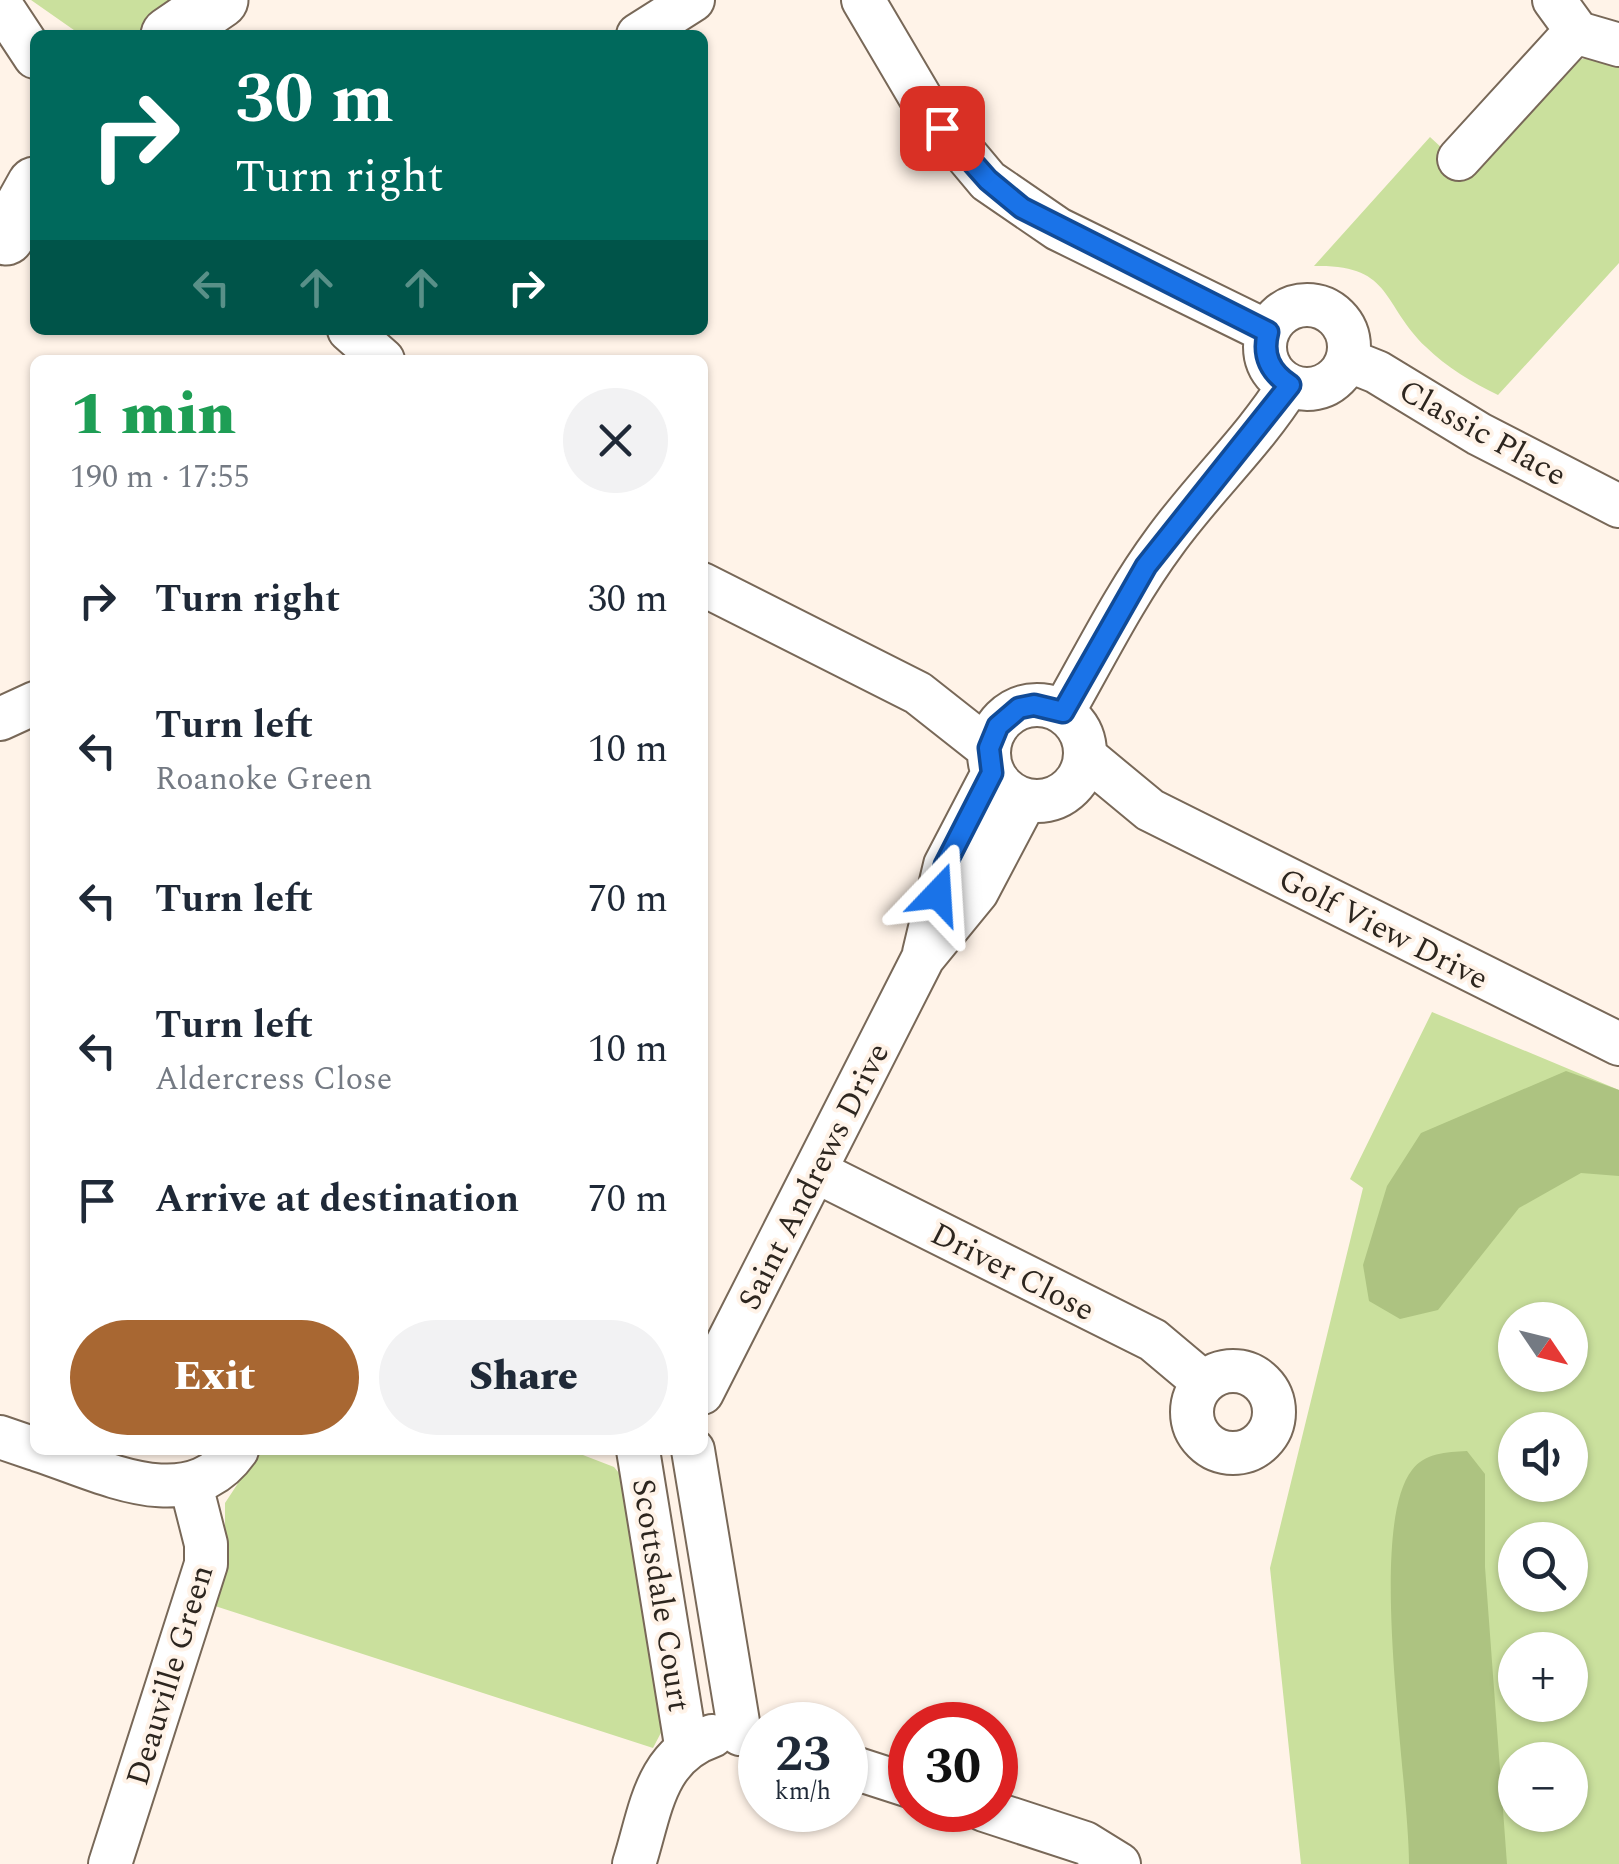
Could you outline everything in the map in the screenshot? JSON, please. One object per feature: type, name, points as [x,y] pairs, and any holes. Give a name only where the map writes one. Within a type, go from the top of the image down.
[{"type":"street","points":[[176,30],[220,0]]},
{"type":"street","points":[[219,30],[239,0]]},
{"type":"street","points":[[646,30],[693,0]]},
{"type":"street","points":[[863,0],[926,106],[988,180],[1058,230],[1268,332]]},
{"type":"street","points":[[0,3],[46,30]]},
{"type":"street","points":[[0,3],[30,49]]},
{"type":"street","points":[[1459,159],[1564,16],[1619,45]]},
{"type":"street","points":[[14,233],[30,196]]},
{"type":"street","points":[[1299,305],[1328,310],[1346,331],[1346,360],[1330,382],[1317,387],[1290,385],[1279,378],[1266,357],[1268,332],[1275,320],[1299,305]]},
{"type":"street","points":[[355,335],[377,355]]},
{"type":"street","name":"Classic Place","points":[[1346,360],[1377,372],[1478,434],[1619,506]]},
{"type":"street","points":[[1063,712],[1142,574],[1290,385]]},
{"type":"street","points":[[708,587],[918,693],[996,746]]},
{"type":"street","points":[[0,719],[30,705]]},
{"type":"street","points":[[1034,705],[1063,712],[1080,731],[1086,757],[1075,784],[1045,797],[1000,786],[996,746],[1034,705]]},
{"type":"street","name":"Saint Andrews Drive","points":[[923,958],[945,865],[996,746]]},
{"type":"street","name":"Golf View Drive","points":[[1086,757],[1150,810],[1619,1044]]},
{"type":"street","name":"Saint Andrews Drive","points":[[708,1381],[923,958],[977,892],[1045,797]]},
{"type":"street","name":"Golf View Drive","points":[[1045,797],[1150,810]]},
{"type":"street","name":"Driver Close","points":[[815,1171],[1153,1340],[1204,1382]]},
{"type":"street","points":[[0,1438],[30,1448]]},
{"type":"street","points":[[52,1455],[141,1484],[190,1486],[214,1474],[232,1455]]},
{"type":"street","name":"Scottsdale Court","points":[[639,1455],[686,1745],[713,1736],[738,1736]]},
{"type":"street","name":"Scottsdale Court","points":[[693,1455],[743,1702]]},
{"type":"street","name":"Deauville Green","points":[[110,1864],[206,1564],[206,1544],[190,1486]]},
{"type":"street","points":[[634,1864],[666,1768],[686,1745]]},
{"type":"street","points":[[1018,1821],[1085,1843],[1119,1864]]},
{"type":"green space","points":[[31,0],[194,0],[152,30],[74,30]]},
{"type":"green space","points":[[1589,58],[1619,65],[1619,263],[1498,395],[1434,354],[1372,279],[1340,267],[1314,266],[1430,137],[1468,172],[1577,60]]},
{"type":"green space","points":[[1432,1012],[1619,1090],[1619,1864],[1301,1864],[1270,1568],[1363,1188],[1350,1179]]},
{"type":"green space","points":[[1566,1071],[1619,1090],[1619,1176],[1581,1173],[1519,1208],[1438,1310],[1400,1319],[1369,1301],[1363,1265],[1387,1186],[1421,1133]]},
{"type":"green space","points":[[1467,1451],[1485,1474],[1485,1567],[1498,1742],[1498,1832],[1505,1832],[1507,1864],[1409,1864],[1393,1657],[1392,1544],[1399,1500],[1412,1470],[1430,1457]]},
{"type":"green space","points":[[257,1455],[583,1455],[614,1467],[624,1479],[666,1723],[653,1748],[215,1606],[225,1549],[225,1503]]},
{"type":"route","points":[[938,894],[945,865],[992,773],[989,748],[998,726],[1019,708],[1049,706],[1063,712],[1146,566],[1290,385],[1279,378],[1266,357],[1268,332],[1058,230],[1022,208],[988,180],[942,128]]}]
